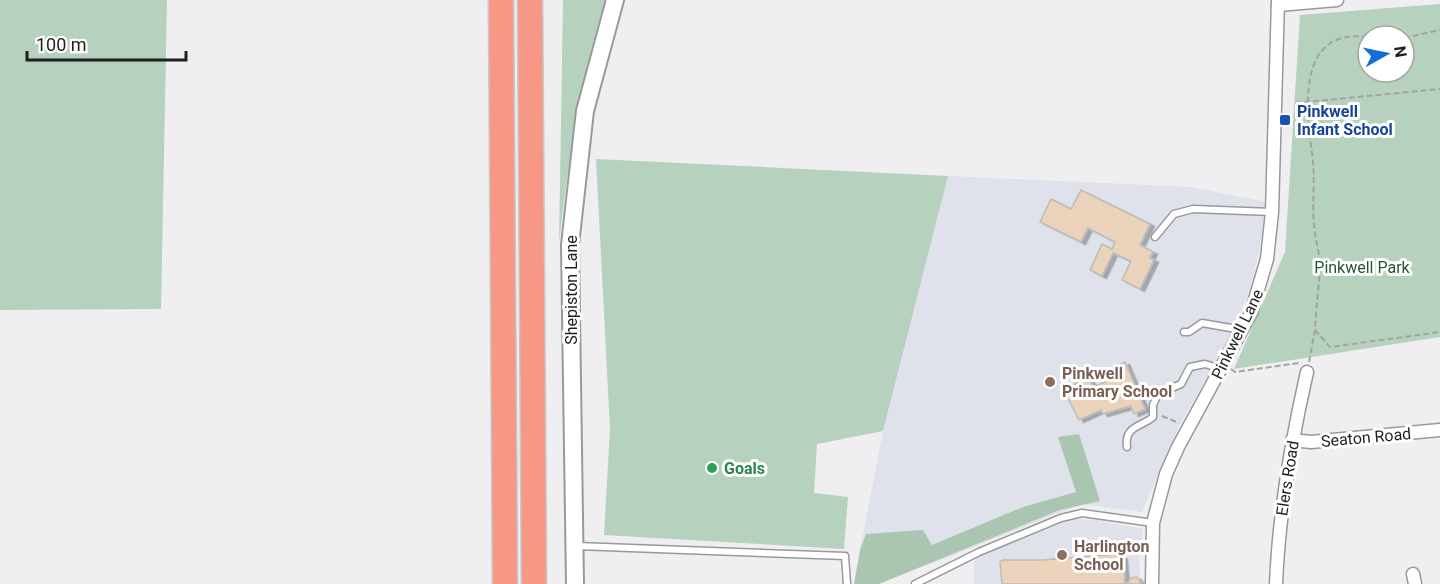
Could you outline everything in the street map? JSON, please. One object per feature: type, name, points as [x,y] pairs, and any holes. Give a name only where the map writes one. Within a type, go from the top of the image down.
[{"type":"highway","points":[[501,0],[505,584]]},
{"type":"highway","points":[[530,0],[534,584]]},
{"type":"street","name":"Shepiston Lane","points":[[575,584],[570,245],[581,134],[592,80],[615,0]]},
{"type":"street","points":[[1278,2],[1337,0]]},
{"type":"street","name":"Pinkwell Lane","points":[[1152,584],[1153,523],[1166,474],[1192,420],[1242,330],[1261,285],[1267,259],[1272,212],[1278,2]]},
{"type":"street","name":"Elers Road","points":[[1276,584],[1279,528],[1292,440],[1307,372]]},
{"type":"street","name":"Seaton Road","points":[[1292,440],[1311,442],[1440,430]]},
{"type":"lane","points":[[1155,237],[1174,214],[1193,209],[1272,212]]},
{"type":"lane","points":[[1184,332],[1189,332],[1202,322],[1242,330]]},
{"type":"lane","points":[[1127,447],[1128,433],[1150,420],[1158,394],[1181,384],[1190,367],[1205,364],[1223,367]]},
{"type":"lane","points":[[915,584],[979,552],[1061,519],[1082,513],[1153,523]]},
{"type":"lane","points":[[574,546],[845,556],[847,584]]},
{"type":"path","points":[[1416,35],[1440,30]]},
{"type":"path","points":[[1223,367],[1235,372],[1308,364],[1315,330],[1320,265],[1314,225],[1313,162],[1307,103],[1309,79],[1319,54],[1346,36],[1356,36]]},
{"type":"path","points":[[1295,103],[1440,89]]},
{"type":"path","points":[[1315,330],[1330,347],[1440,332]]},
{"type":"path","points":[[1154,412],[1183,425],[1187,417],[1192,420]]},
{"type":"shaded area","name":"Pinkwell Primary School","points":[[948,176],[1191,187],[1266,202],[1260,247],[1250,289],[1229,340],[1180,424],[1142,512],[1081,504],[931,564],[860,550],[883,431]]},
{"type":"shaded area","name":"Harlington School","points":[[1073,519],[1095,520],[1143,529],[1139,559],[1141,584],[974,584],[974,560],[1006,544]]},
{"type":"green space","points":[[0,0],[167,0],[161,309],[0,310]]},
{"type":"green space","points":[[563,0],[605,0],[576,121],[559,244]]},
{"type":"green space","name":"Pinkwell Park","points":[[1440,4],[1440,337],[1234,369],[1285,252],[1300,15]]},
{"type":"green space","points":[[596,159],[948,176],[883,431],[817,444],[814,493],[848,497],[844,549],[604,535],[610,429]]},
{"type":"green space","points":[[1079,434],[1100,501],[1060,510],[879,584],[854,584],[860,550],[866,534],[923,530],[932,545],[1023,507],[1076,492],[1058,437]]},
{"type":"building","points":[[1081,190],[1150,224],[1140,245],[1153,252],[1150,258],[1154,260],[1140,289],[1122,280],[1131,261],[1113,253],[1102,276],[1090,270],[1102,244],[1112,249],[1115,242],[1088,228],[1081,242],[1040,222],[1051,199],[1071,209]]},
{"type":"building","points":[[1125,362],[1145,409],[1134,414],[1131,406],[1103,414],[1101,410],[1079,420],[1063,389],[1089,378],[1093,387],[1105,382],[1104,379],[1117,374],[1115,367]]},
{"type":"building","points":[[1119,554],[1123,557],[1125,584],[1002,584],[1000,562],[1003,560],[1042,560]]},
{"type":"building","points":[[1137,577],[1141,584],[1127,584],[1131,578]]},
{"type":"place","name":"Pinkwell Infant School","points":[[1285,120]]},
{"type":"place","name":"Pinkwell Primary School","points":[[1050,382]]},
{"type":"place","name":"Goals","points":[[712,468]]},
{"type":"place","name":"Harlington School","points":[[1062,555]]}]
